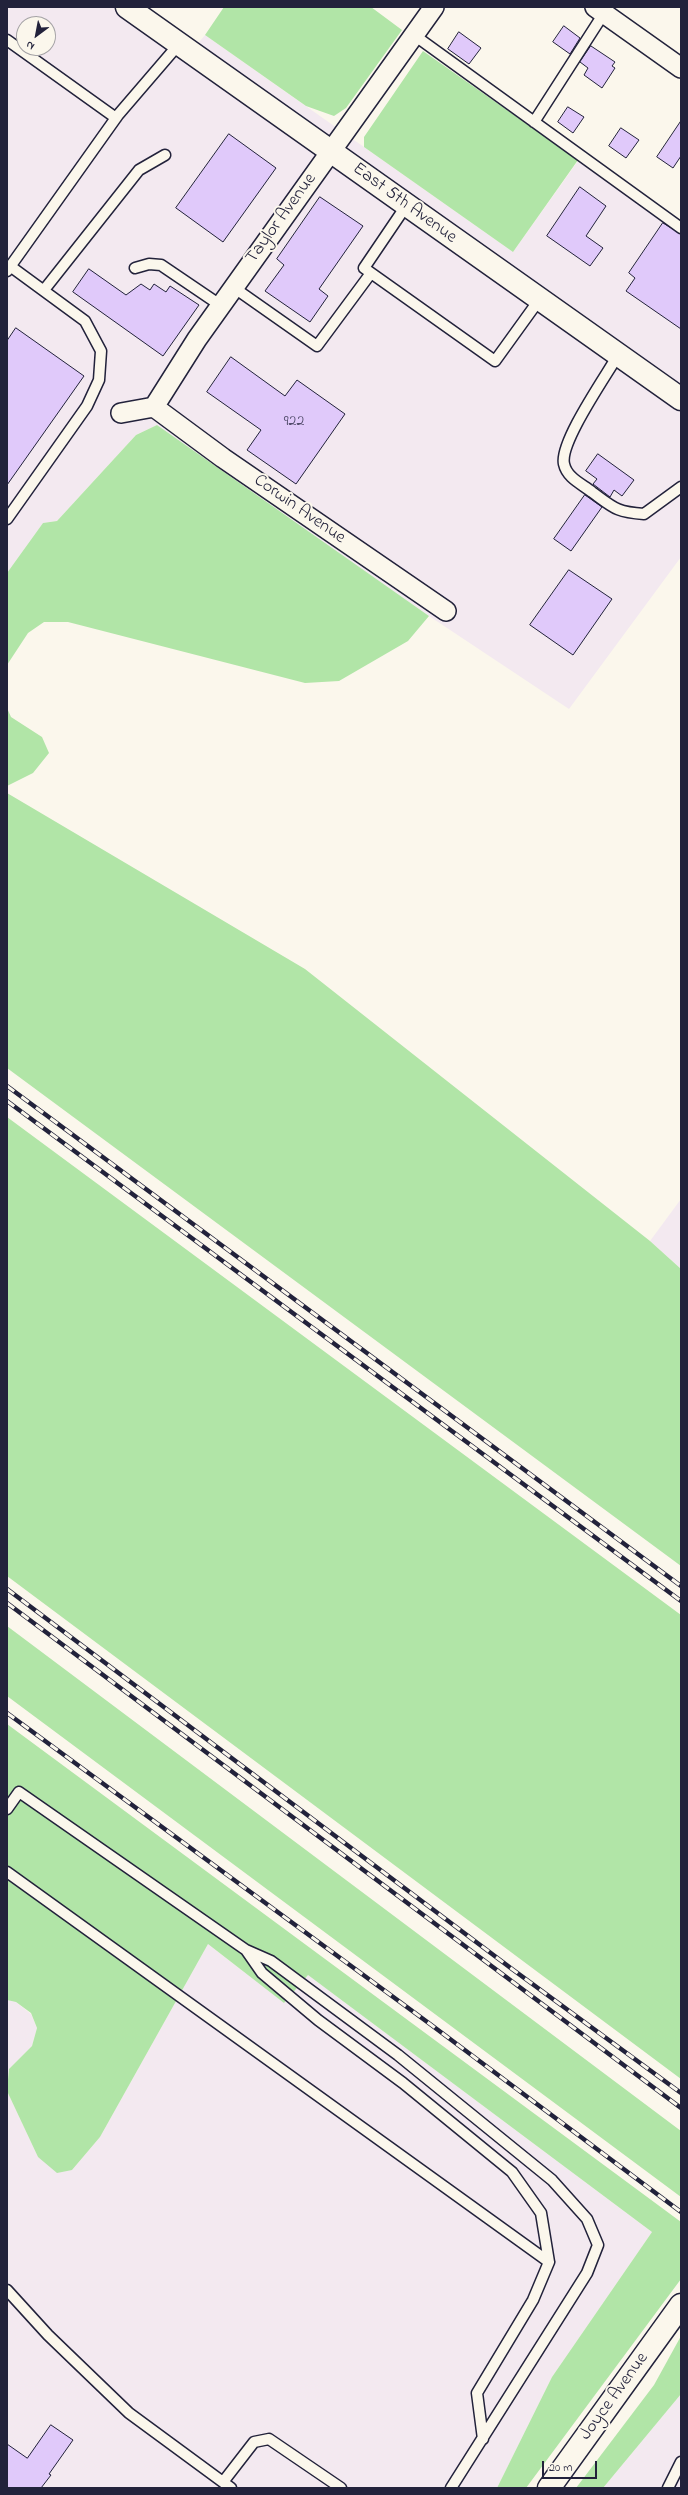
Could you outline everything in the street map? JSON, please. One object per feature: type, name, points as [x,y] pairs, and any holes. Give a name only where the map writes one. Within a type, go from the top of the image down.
[{"type":"main road","name":"East 5th Avenue","points":[[128,7],[406,206],[681,399]]},
{"type":"main road","name":"Joyce Avenue","points":[[549,2488],[681,2305]]},
{"type":"street","name":"Taylor Avenue","points":[[154,406],[220,305],[434,7]]},
{"type":"street","points":[[602,9],[681,68]]},
{"type":"street","points":[[121,413],[154,406]]},
{"type":"street","name":"Corwin Avenue","points":[[154,406],[229,462],[446,611]]},
{"type":"lane","points":[[534,122],[602,9]]},
{"type":"lane","points":[[414,35],[681,228]]},
{"type":"lane","points":[[7,40],[116,118]]},
{"type":"lane","points":[[7,518],[88,406],[99,380],[101,351],[85,320],[44,290],[9,268],[116,118],[180,44]]},
{"type":"lane","points":[[44,290],[139,170],[165,156]]},
{"type":"lane","points":[[406,206],[364,268],[495,361],[539,300]]},
{"type":"lane","points":[[135,268],[149,264],[161,264],[220,305]]},
{"type":"lane","points":[[233,287],[317,346],[371,273]]},
{"type":"lane","points":[[618,355],[575,428],[565,449],[564,464],[569,475],[621,512],[644,514],[681,487]]},
{"type":"lane","points":[[7,1809],[19,1792],[246,1950],[271,1961],[398,2054],[552,2180],[587,2218],[598,2245],[587,2273],[451,2488]]},
{"type":"lane","points":[[7,1872],[549,2262]]},
{"type":"lane","points":[[246,1950],[262,1973],[318,2020],[403,2083],[512,2172],[541,2213],[549,2262],[533,2300],[477,2393],[483,2439]]},
{"type":"lane","points":[[7,2290],[48,2334],[129,2413],[231,2488]]},
{"type":"lane","points":[[223,2482],[254,2442],[269,2439],[329,2485],[341,2488]]},
{"type":"lane","points":[[668,2488],[681,2462]]},
{"type":"shaded area","points":[[7,7],[124,7],[190,53],[205,35],[513,252],[583,154],[681,222],[681,557],[569,709],[429,616],[157,425],[136,435],[57,521],[43,523],[7,573]]},
{"type":"shaded area","points":[[681,1199],[681,1269],[650,1241]]},
{"type":"shaded area","points":[[208,1944],[284,2003],[308,1975],[652,2232],[552,2377],[497,2488],[7,2488],[7,2091],[38,2157],[72,2170],[100,2137]]},
{"type":"shaded area","points":[[7,2000],[16,2002],[31,2014],[37,2028],[32,2046],[9,2069],[7,2085]]},
{"type":"shaded area","points":[[681,2394],[681,2488],[603,2488]]},
{"type":"green space","points":[[224,7],[371,7],[402,30],[346,108],[334,116],[306,106],[205,35]]},
{"type":"green space","points":[[423,51],[578,160],[513,252],[364,147],[364,137]]},
{"type":"green space","points":[[157,425],[429,616],[408,641],[339,681],[305,683],[68,622],[44,622],[28,633],[7,665],[7,573],[43,523],[57,521],[136,435]]},
{"type":"green space","points":[[7,708],[11,717],[42,737],[49,753],[33,773],[7,786]]},
{"type":"green space","points":[[7,793],[305,969],[650,1241],[681,1269],[681,1566],[7,1068]]},
{"type":"green space","points":[[7,1117],[681,1615],[681,2079],[7,1576]]},
{"type":"green space","points":[[7,1626],[681,2131],[681,2197],[7,1696]]},
{"type":"green space","points":[[7,1724],[681,2222],[681,2279],[526,2488],[497,2488],[552,2377],[652,2232],[308,1975],[284,2003],[208,1944],[100,2137],[72,2170],[57,2173],[38,2157],[7,2091],[9,2069],[32,2046],[37,2028],[31,2013],[16,2002],[7,2000]]},
{"type":"green space","points":[[681,2336],[681,2394],[603,2488],[576,2488],[654,2385]]},
{"type":"building","points":[[564,26],[580,38],[570,54],[553,42]]},
{"type":"building","points":[[459,32],[481,48],[469,64],[448,49]]},
{"type":"building","points":[[591,46],[615,62],[612,66],[615,68],[602,88],[584,75],[588,68],[580,62]]},
{"type":"building","points":[[568,107],[584,117],[573,133],[558,122]]},
{"type":"building","points":[[681,121],[681,156],[673,168],[657,157]]},
{"type":"building","points":[[621,128],[639,140],[626,158],[609,146]]},
{"type":"building","points":[[229,134],[276,168],[223,242],[176,208]]},
{"type":"building","points":[[580,187],[606,206],[586,236],[603,248],[590,266],[547,236]]},
{"type":"building","points":[[320,197],[363,226],[319,289],[328,296],[310,322],[265,291],[284,265],[277,259]]},
{"type":"building","points":[[663,223],[681,234],[681,329],[626,291],[635,278],[629,273]]},
{"type":"building","points":[[89,269],[126,295],[141,284],[150,290],[154,284],[166,292],[170,286],[199,305],[163,356],[73,292]]},
{"type":"building","points":[[16,328],[84,376],[7,485],[7,341]]},
{"type":"building","points":[[231,357],[285,396],[297,380],[345,414],[296,484],[247,450],[261,430],[207,392]]},
{"type":"building","points":[[598,454],[634,480],[622,496],[614,490],[610,497],[593,484],[597,479],[586,471]]},
{"type":"building","points":[[585,495],[602,507],[571,551],[554,539]]},
{"type":"building","points":[[569,570],[612,599],[573,655],[530,625]]},
{"type":"building","points":[[51,2425],[73,2440],[49,2474],[51,2475],[41,2488],[7,2488],[7,2444],[27,2458]]},
{"type":"railway","points":[[7,1086],[681,1586]]},
{"type":"railway","points":[[7,1101],[681,1601]]},
{"type":"railway","points":[[7,1589],[512,1969],[681,2093]]},
{"type":"railway","points":[[7,1603],[681,2108]]},
{"type":"railway","points":[[7,1713],[430,2024],[681,2212]]}]
